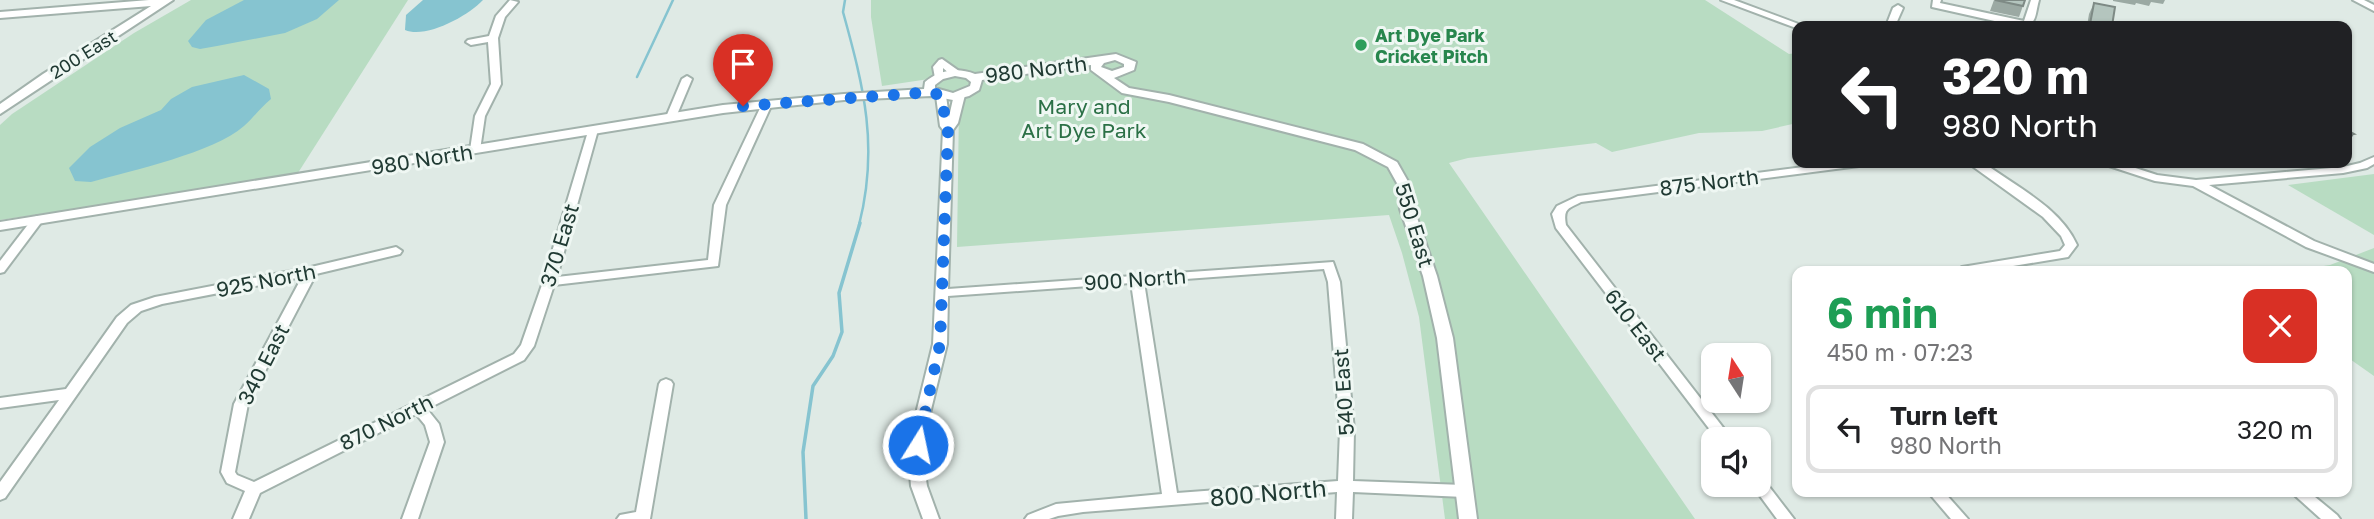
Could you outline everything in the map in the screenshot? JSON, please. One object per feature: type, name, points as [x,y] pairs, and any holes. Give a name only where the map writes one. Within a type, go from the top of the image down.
[{"type":"street","points":[[1726,0],[1792,24]]},
{"type":"street","points":[[2029,21],[2035,0]]},
{"type":"street","points":[[2357,0],[2374,8]]},
{"type":"street","points":[[0,15],[98,4],[167,1]]},
{"type":"street","name":"200 East","points":[[0,110],[167,1]]},
{"type":"street","points":[[475,150],[480,116],[496,85],[493,38],[501,16],[513,2]]},
{"type":"street","points":[[1936,2],[2007,21]]},
{"type":"street","points":[[1892,21],[1898,8]]},
{"type":"street","points":[[471,42],[493,38]]},
{"type":"street","name":"980 North","points":[[976,81],[1101,69],[1110,57],[1122,58],[1131,65],[1126,71]]},
{"type":"street","name":"550 East","points":[[1101,69],[1115,85],[1126,91],[1169,99],[1359,147],[1381,157],[1396,170],[1404,185],[1409,215],[1430,276],[1446,338],[1468,519]]},
{"type":"street","name":"550 East","points":[[1126,71],[1124,79],[1129,85],[1169,99]]},
{"type":"street","points":[[936,87],[955,73],[976,81],[972,91],[960,96],[956,102],[953,126],[948,130]]},
{"type":"street","points":[[671,117],[687,79]]},
{"type":"street","points":[[936,87],[960,96]]},
{"type":"street","points":[[931,519],[919,486],[916,460],[919,430],[940,344],[948,130],[936,87]]},
{"type":"street","name":"980 North","points":[[0,226],[671,117],[767,104],[936,87]]},
{"type":"street","points":[[549,282],[714,263],[720,205],[767,104]]},
{"type":"street","name":"370 East","points":[[519,357],[527,346],[549,282],[593,130]]},
{"type":"street","points":[[2125,168],[2154,178],[2196,183],[2343,170],[2363,166],[2374,160]]},
{"type":"street","name":"875 North","points":[[1561,208],[1578,199],[1820,168]]},
{"type":"street","points":[[1980,168],[2053,221],[2070,237],[2071,245],[2064,254],[1991,266]]},
{"type":"street","points":[[2196,183],[2233,205],[2323,249],[2374,268]]},
{"type":"street","name":"610 East","points":[[1561,208],[1558,214],[1560,225],[1716,427]]},
{"type":"street","points":[[0,269],[37,220]]},
{"type":"street","name":"925 North","points":[[72,393],[122,320],[136,308],[160,300],[311,271],[396,251]]},
{"type":"street","points":[[2020,261],[2026,266]]},
{"type":"street","name":"900 North","points":[[942,293],[1329,265]]},
{"type":"street","name":"540 East","points":[[1329,265],[1334,282],[1347,430],[1344,519]]},
{"type":"street","name":"340 East","points":[[254,489],[232,479],[228,472],[239,411],[311,271]]},
{"type":"street","points":[[1137,279],[1171,500]]},
{"type":"street","name":"870 North","points":[[254,489],[519,357]]},
{"type":"street","points":[[625,519],[642,518],[666,384]]},
{"type":"street","points":[[0,402],[72,393]]},
{"type":"street","points":[[0,494],[72,393]]},
{"type":"street","points":[[410,519],[437,442],[432,424],[418,407]]},
{"type":"street","name":"800 North","points":[[1033,519],[1056,510],[1083,506],[1346,486],[1464,491]]},
{"type":"street","points":[[241,519],[254,489]]},
{"type":"street","points":[[1769,497],[1786,519]]},
{"type":"street","points":[[1940,497],[1960,519]]},
{"type":"street","points":[[2306,497],[2332,519]]},
{"type":"green space","points":[[191,0],[408,0],[296,176],[0,220],[0,125],[12,114],[134,33]]},
{"type":"green space","name":"Mary and Art Dye Park","points":[[871,0],[1705,0],[1792,54],[1792,124],[1762,131],[1699,133],[1612,152],[1596,143],[1468,158],[1449,163],[1695,519],[1445,519],[1419,317],[1389,215],[957,247],[959,105],[929,79],[882,86],[871,17]]},
{"type":"green space","points":[[2374,174],[2374,235],[2288,185]]},
{"type":"green space","points":[[2374,248],[2374,376],[2352,361],[2352,266],[2324,266]]},
{"type":"water","points":[[244,0],[339,0],[317,19],[285,33],[200,49],[192,47],[188,41],[206,20]]},
{"type":"water","points":[[423,0],[483,0],[467,13],[435,29],[414,32],[405,30],[406,15]]},
{"type":"water","points":[[244,75],[269,89],[271,99],[230,136],[150,166],[91,182],[75,181],[69,168],[90,147],[120,128],[161,110],[171,99],[192,87]]},
{"type":"building","points":[[1995,0],[2025,0],[2023,6]]},
{"type":"building","points":[[2094,3],[2115,7],[2113,21],[2091,21]]},
{"type":"waterway","points":[[637,77],[673,0]]},
{"type":"waterway","points":[[845,0],[843,12],[863,92],[868,143],[868,170],[859,225]]},
{"type":"waterway","points":[[806,519],[803,452],[813,386],[833,356],[842,332],[839,293],[860,223]]},
{"type":"place","name":"Art Dye Park Cricket Pitch","points":[[1361,45]]},
{"type":"route","points":[[743,106],[933,92],[942,96],[945,126],[948,130],[940,344],[919,430],[918,445]]}]
